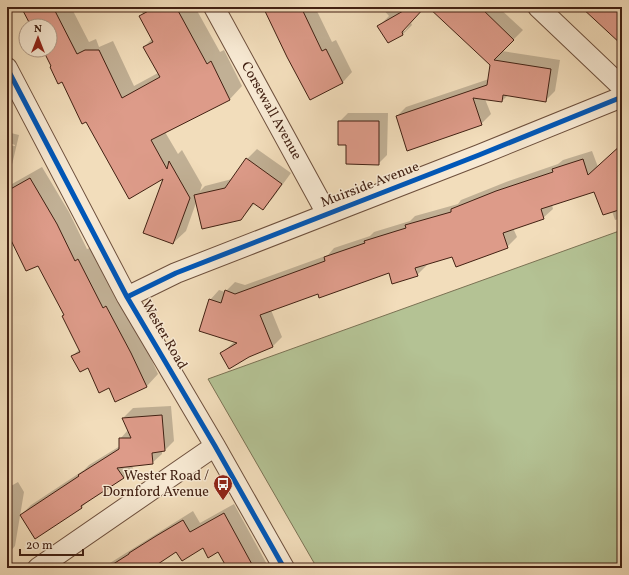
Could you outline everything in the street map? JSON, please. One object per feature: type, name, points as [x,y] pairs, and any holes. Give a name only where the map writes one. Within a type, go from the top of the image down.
[{"type":"street","name":"Corsewall Avenue","points":[[214,7],[327,214]]},
{"type":"street","points":[[538,7],[622,87]]},
{"type":"street","name":"Wester Road","points":[[10,79],[127,297],[215,446],[284,568]]},
{"type":"street","name":"Muirside Avenue","points":[[127,297],[176,273],[472,158],[622,97]]},
{"type":"street","points":[[38,568],[215,446]]},
{"type":"green space","points":[[622,230],[622,568],[317,568],[208,379]]},
{"type":"building","points":[[21,7],[53,7],[77,54],[85,50],[99,50],[122,98],[160,77],[143,47],[153,42],[139,16],[156,7],[176,7],[207,64],[211,61],[230,100],[151,140],[167,169],[169,161],[190,198],[173,244],[143,233],[163,179],[129,199],[86,122],[82,124],[62,82],[58,84],[50,67],[51,66],[47,58],[58,58],[58,18],[27,18]]},
{"type":"building","points":[[263,7],[301,7],[322,51],[326,49],[343,83],[310,100]]},
{"type":"building","points":[[410,7],[425,7],[402,32],[403,35],[388,43],[377,26]]},
{"type":"building","points":[[428,7],[480,7],[514,40],[494,60],[551,69],[546,102],[503,95],[502,102],[473,98],[482,125],[407,151],[396,116],[487,85],[490,65]]},
{"type":"building","points":[[581,7],[617,7],[622,12],[622,45]]},
{"type":"building","points":[[338,121],[379,121],[379,165],[346,164],[346,145],[338,145]]},
{"type":"building","points":[[622,144],[622,209],[603,215],[594,192],[541,209],[544,219],[503,233],[508,248],[456,267],[452,257],[415,268],[418,276],[392,284],[389,273],[319,298],[318,294],[260,315],[273,347],[249,357],[229,369],[220,353],[237,343],[199,331],[209,299],[221,303],[225,290],[235,294],[325,261],[324,257],[365,243],[364,241],[406,228],[405,225],[451,212],[451,209],[496,191],[553,172],[552,169],[583,159],[588,175]]},
{"type":"building","points":[[246,158],[282,184],[263,210],[253,203],[241,220],[202,229],[194,195],[225,188]]},
{"type":"building","points":[[30,178],[57,224],[75,261],[78,259],[103,308],[106,306],[147,387],[115,402],[109,388],[99,393],[88,368],[80,372],[71,356],[80,352],[62,316],[64,315],[38,266],[26,271],[7,232],[7,191]]},
{"type":"building","points":[[162,415],[165,451],[152,453],[153,464],[117,468],[124,478],[81,506],[82,508],[35,539],[20,515],[119,449],[119,438],[131,438],[122,418]]},
{"type":"building","points":[[224,513],[254,568],[227,568],[218,552],[208,558],[203,548],[182,561],[176,552],[152,568],[107,568],[183,520],[190,532]]},
{"type":"cycle path","points":[[7,68],[127,297],[215,446],[284,568]]},
{"type":"cycle path","points":[[127,297],[176,273],[479,155],[622,97]]},
{"type":"place","name":"Wester Road / Dornford Avenue","points":[[223,501]]}]
